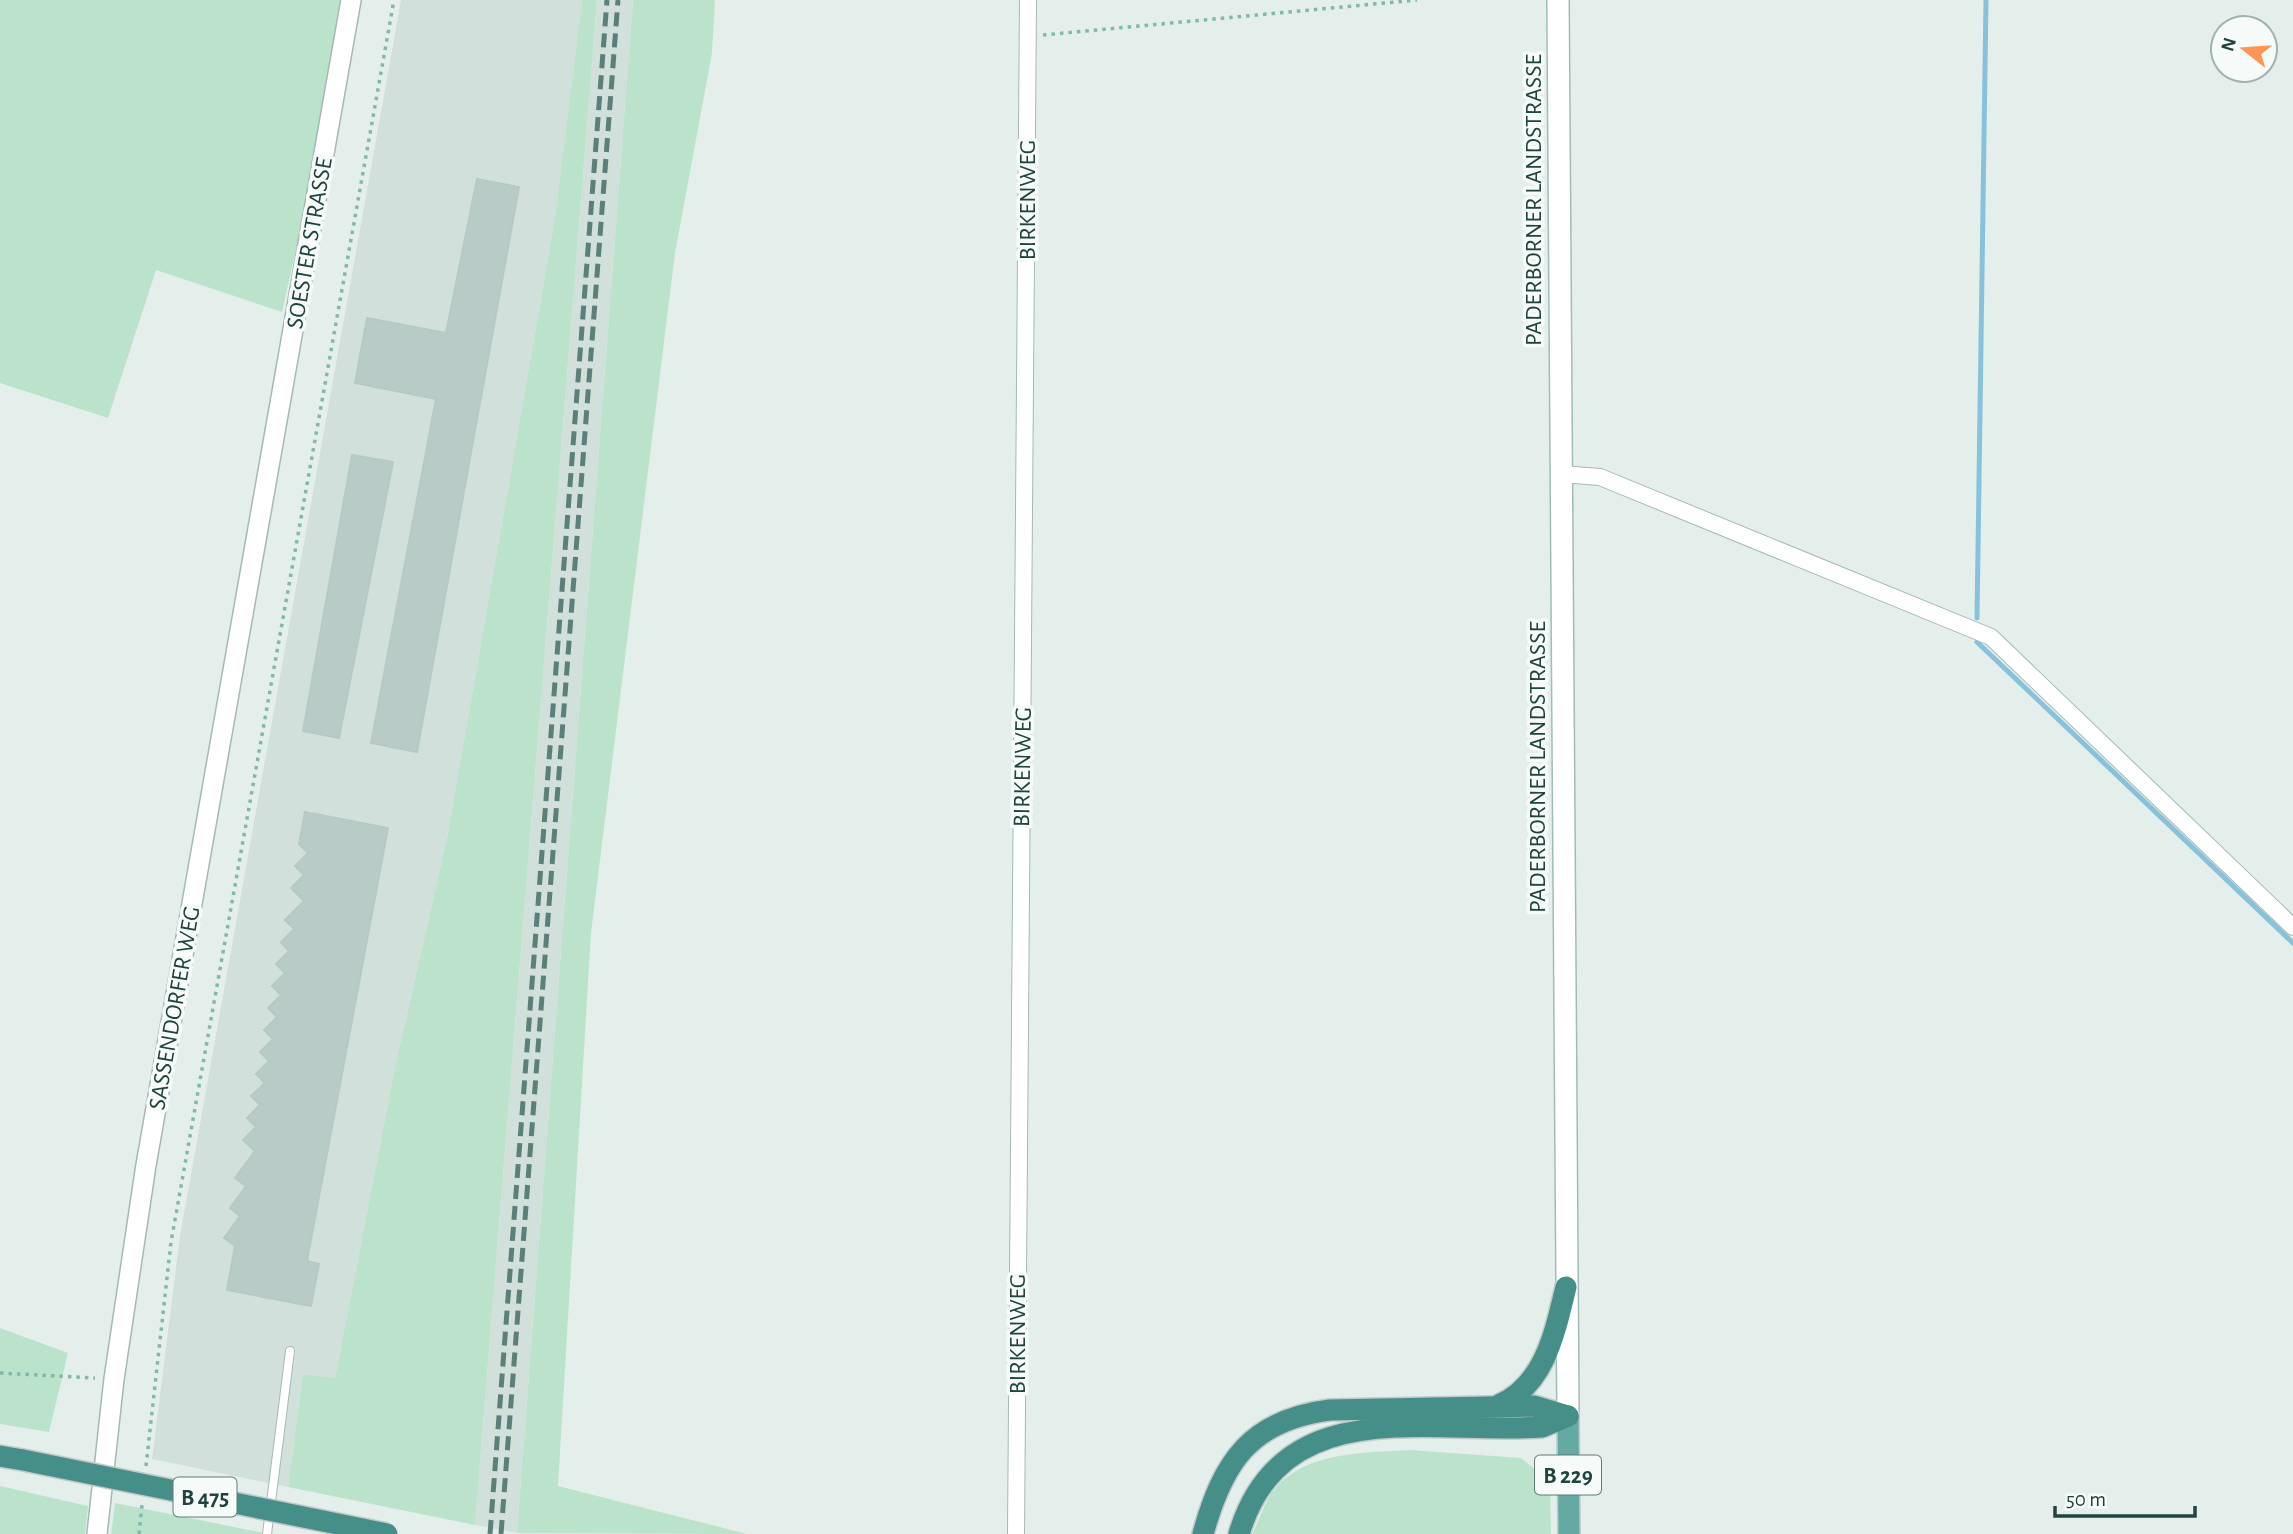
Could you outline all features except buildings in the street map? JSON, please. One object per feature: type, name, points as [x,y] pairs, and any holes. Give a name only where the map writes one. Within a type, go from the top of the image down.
[{"type":"highway","points":[[1493,1407],[1514,1398],[1538,1371],[1551,1341],[1566,1287]]},
{"type":"highway","points":[[1203,1534],[1217,1486],[1226,1471],[1256,1438],[1286,1421],[1330,1410],[1534,1406],[1568,1416]]},
{"type":"highway","points":[[1239,1534],[1250,1504],[1269,1476],[1292,1455],[1335,1434],[1371,1427],[1542,1427],[1568,1416]]},
{"type":"highway","name":"B 475","points":[[0,1455],[387,1534]]},
{"type":"main road","name":"PADERBORNER LANDSTRASSE","points":[[1558,0],[1569,1534]]},
{"type":"street","name":"SOESTER STRASSE","points":[[266,485],[351,0]]},
{"type":"street","name":"BIRKENWEG","points":[[1016,1534],[1028,0]]},
{"type":"street","points":[[1561,474],[1600,477],[1991,637],[2293,927]]},
{"type":"street","name":"SASSENDORFER WEG","points":[[97,1534],[114,1378],[146,1166],[266,485]]},
{"type":"lane","points":[[267,1534],[290,1351]]},
{"type":"path","points":[[145,1475],[171,1242],[394,0]]},
{"type":"path","points":[[1028,37],[1417,0]]},
{"type":"path","points":[[0,1373],[114,1378]]},
{"type":"path","points":[[139,1534],[143,1502]]},
{"type":"shaded area","points":[[401,0],[582,0],[554,224],[447,838],[395,1067],[335,1378],[303,1374],[288,1487],[152,1459],[180,1236]]},
{"type":"shaded area","points":[[597,0],[633,0],[517,1533],[475,1525]]},
{"type":"green space","points":[[0,0],[340,0],[307,200],[282,312],[156,270],[108,418],[0,383]]},
{"type":"green space","points":[[582,0],[597,0],[475,1525],[288,1487],[303,1374],[335,1378],[395,1067],[447,838],[554,224]]},
{"type":"green space","points":[[633,0],[715,0],[712,53],[675,253],[591,933],[558,1486],[747,1534],[517,1533]]},
{"type":"green space","points":[[0,1328],[68,1353],[49,1432],[0,1424]]},
{"type":"green space","points":[[1410,1450],[1521,1458],[1550,1481],[1551,1534],[1252,1534],[1268,1499],[1280,1483],[1295,1472],[1312,1463],[1351,1454]]},
{"type":"green space","points":[[0,1486],[88,1506],[85,1534],[0,1534]]},
{"type":"green space","points":[[115,1503],[269,1534],[111,1534]]},
{"type":"waterway","points":[[1977,618],[1986,0]]},
{"type":"waterway","points":[[1977,642],[2293,943]]},
{"type":"railway","points":[[490,1534],[607,0]]},
{"type":"railway","points":[[501,1534],[618,0]]}]
